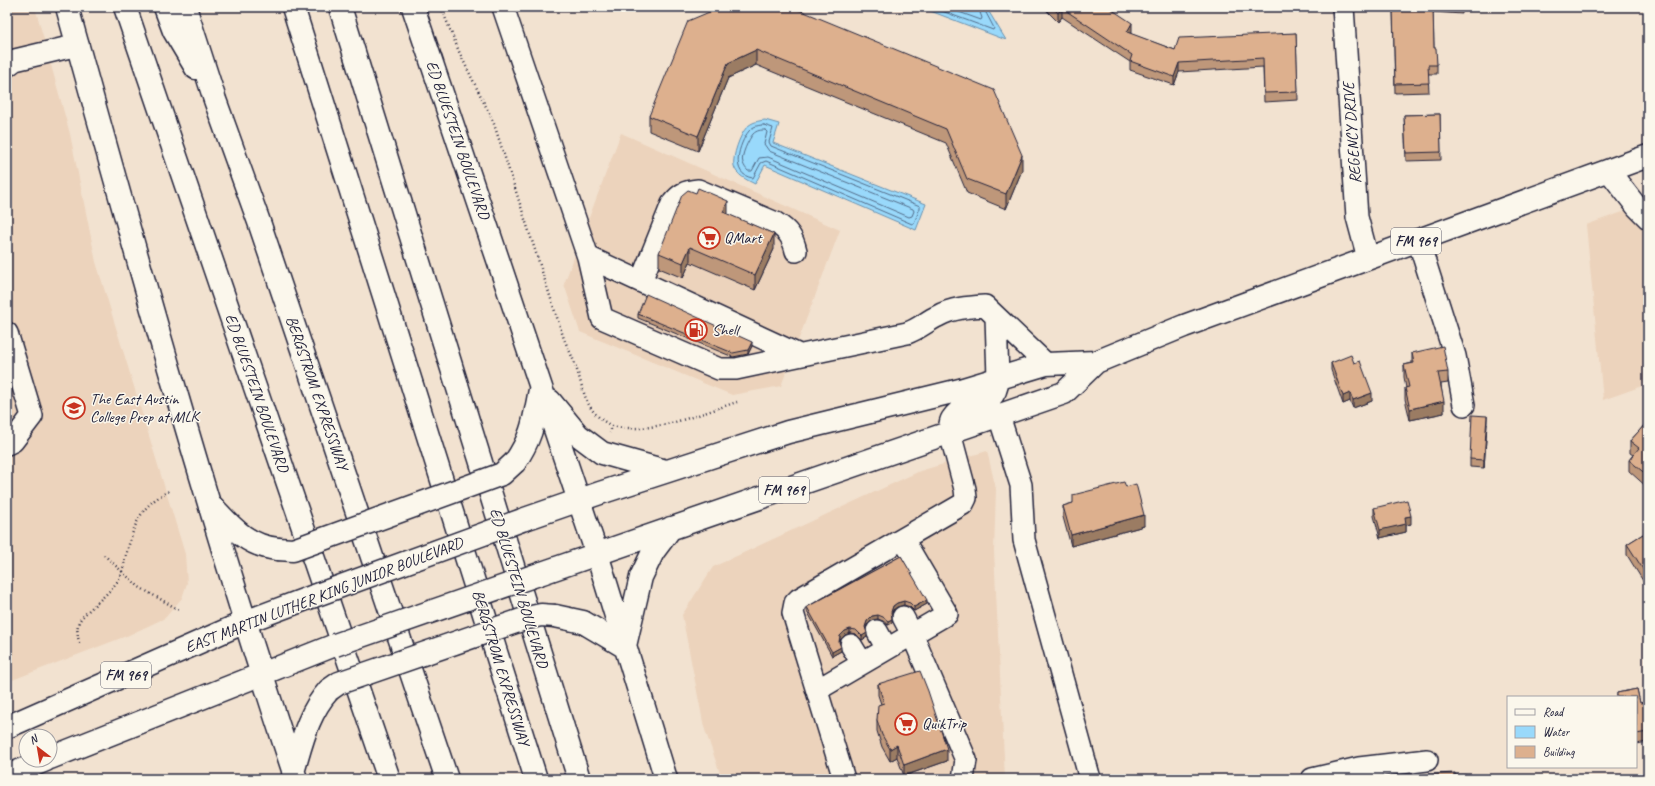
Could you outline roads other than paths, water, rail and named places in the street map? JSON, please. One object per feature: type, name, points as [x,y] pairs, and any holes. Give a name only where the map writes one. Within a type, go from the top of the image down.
[{"type":"main road","points":[[67,7],[208,502],[294,775]]},
{"type":"main road","name":"ED BLUESTEIN BOULEVARD","points":[[125,7],[389,779]]},
{"type":"main road","points":[[165,7],[174,31],[215,100]]},
{"type":"main road","name":"BERGSTROM EXPRESSWAY","points":[[185,7],[215,100],[264,236],[447,779]]},
{"type":"main road","name":"BERGSTROM EXPRESSWAY","points":[[293,7],[536,779]]},
{"type":"main road","name":"ED BLUESTEIN BOULEVARD","points":[[340,7],[579,779]]},
{"type":"main road","name":"ED BLUESTEIN BOULEVARD","points":[[413,7],[540,388],[579,500],[666,779]]},
{"type":"main road","name":"FM 969","points":[[579,500],[788,432],[960,390],[1046,364],[1096,362],[1184,326],[1648,156]]},
{"type":"main road","name":"FM 969","points":[[58,755],[335,645],[542,572],[1064,393],[1096,362]]},
{"type":"main road","points":[[950,433],[952,418],[960,410],[991,398],[997,390],[998,378]]},
{"type":"main road","points":[[208,502],[236,531],[250,542],[266,548],[293,550],[502,474],[515,462],[527,444],[540,388]]},
{"type":"main road","points":[[540,388],[578,435],[602,454],[666,471]]},
{"type":"main road","name":"EAST MARTIN LUTHER KING JUNIOR BOULEVARD","points":[[7,727],[245,622],[579,500]]},
{"type":"main road","points":[[294,775],[310,717],[318,702],[329,690],[339,683],[527,618],[541,615],[555,616],[583,622],[625,647],[641,577],[653,552],[672,528]]},
{"type":"main road","points":[[7,776],[26,768]]},
{"type":"street","points":[[503,7],[588,257],[602,318],[719,369],[736,370],[799,355],[907,333],[919,328],[939,315],[965,307],[985,306],[1046,364]]},
{"type":"street","name":"REGENCY DRIVE","points":[[1344,7],[1357,217],[1368,258]]},
{"type":"street","points":[[7,66],[15,60],[78,45]]},
{"type":"street","points":[[1609,170],[1637,207],[1648,218]]},
{"type":"street","points":[[641,282],[672,204],[680,194],[690,190],[698,190],[785,228],[793,239],[796,251]]},
{"type":"street","points":[[1418,240],[1455,356],[1464,405]]},
{"type":"street","points":[[588,257],[799,355]]},
{"type":"street","points":[[996,317],[998,378]]},
{"type":"street","points":[[7,333],[32,416],[13,441],[7,444]]},
{"type":"street","points":[[999,416],[1021,485],[1024,540],[1090,779]]},
{"type":"street","points":[[844,779],[793,613],[793,607],[798,599],[822,595],[873,566],[903,539],[964,504],[966,498],[965,489],[950,433]]},
{"type":"street","points":[[817,690],[887,649],[908,626],[947,614],[903,539]]},
{"type":"street","points":[[908,626],[966,760],[963,779]]},
{"type":"street","points":[[877,631],[887,649]]},
{"type":"street","points":[[851,645],[862,664]]},
{"type":"street","points":[[1321,778],[1381,772],[1427,760]]},
{"type":"water","points":[[920,7],[986,7],[1006,40]]},
{"type":"water","points":[[765,120],[779,124],[773,143],[926,204],[916,230],[765,165],[755,184],[742,177],[734,166],[734,157],[739,140],[744,130],[749,125]]},
{"type":"place","name":"QMart","points":[[709,238]]},
{"type":"place","name":"Shell","points":[[696,330]]},
{"type":"place","name":"The East Austin College Prep at MLK","points":[[74,408]]},
{"type":"place","name":"QuikTrip","points":[[906,724]]}]
